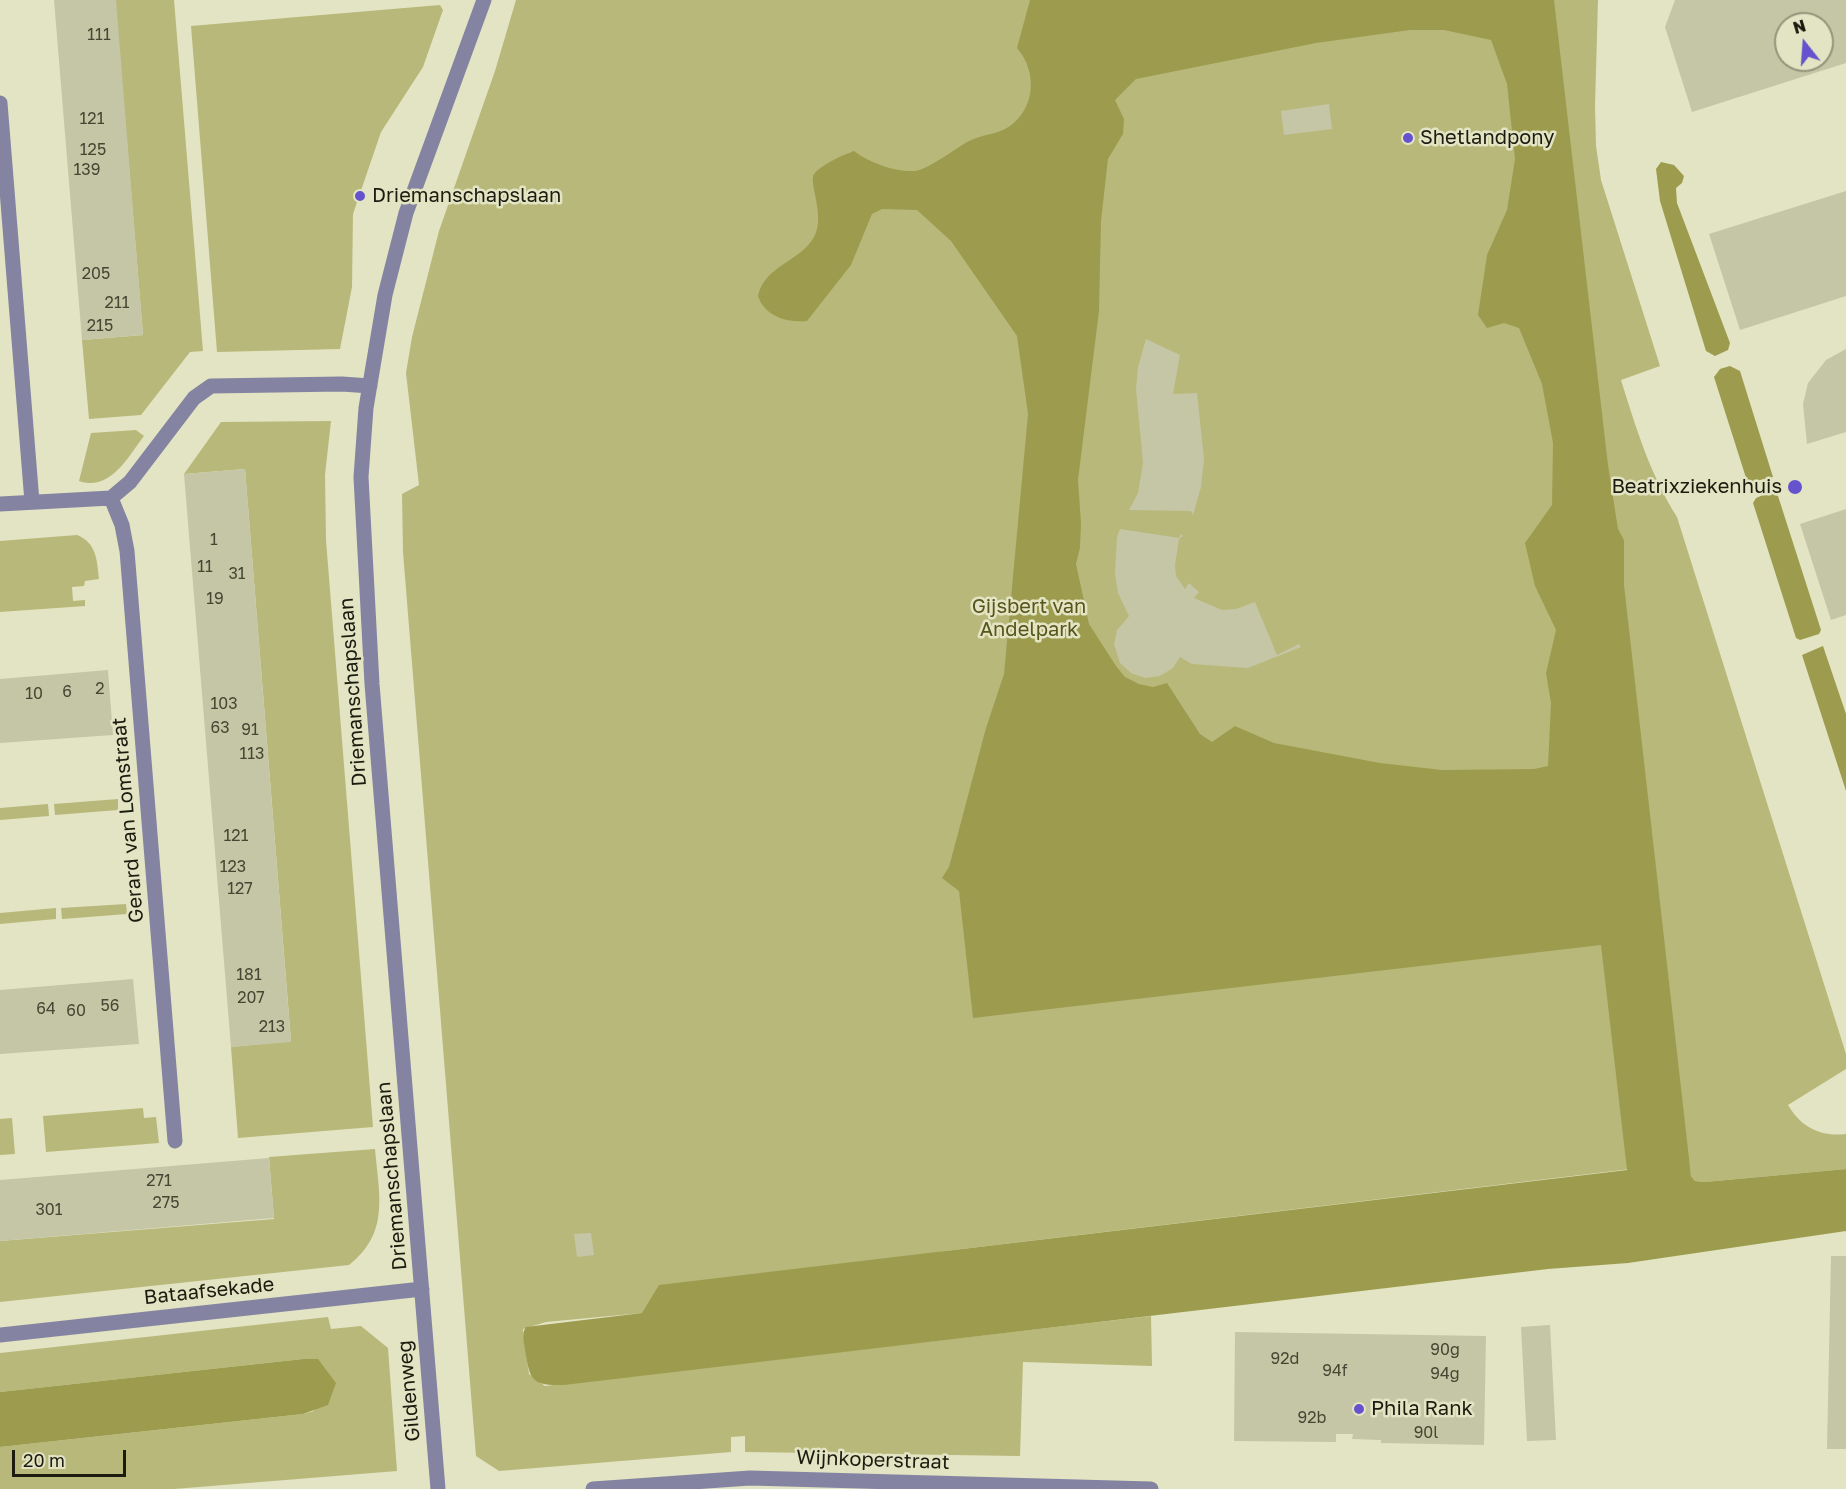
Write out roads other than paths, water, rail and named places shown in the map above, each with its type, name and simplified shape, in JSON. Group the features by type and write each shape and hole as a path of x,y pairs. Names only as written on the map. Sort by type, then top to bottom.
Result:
{"street":[{"name":"Driemanschapslaan","path":"422,1289 372,684 361,477 370,386 385,295 406,213 484,0"},
{"path":"0,103 32,502"},
{"path":"0,504 111,498 130,482 194,398 211,386 342,384 370,386"},
{"name":"Gerard van Lomstraat","path":"111,498 120,518 127,551 175,1141"},
{"name":"Bataafsekade","path":"0,1335 422,1289"},
{"name":"Gildenweg","path":"422,1289 438,1489"},
{"name":"Wijnkoperstraat","path":"593,1489 720,1478 780,1483 1151,1489"}],"place":[{"name":"Shetlandpony","path":"1408,138"},
{"name":"Driemanschapslaan","path":"360,196"},
{"name":"Beatrixziekenhuis","path":"1795,487"},
{"name":"Phila Rank","path":"1359,1409"}],"park label":[{"name":"Gijsbert van Andelpark","path":"1029,618"}]}
